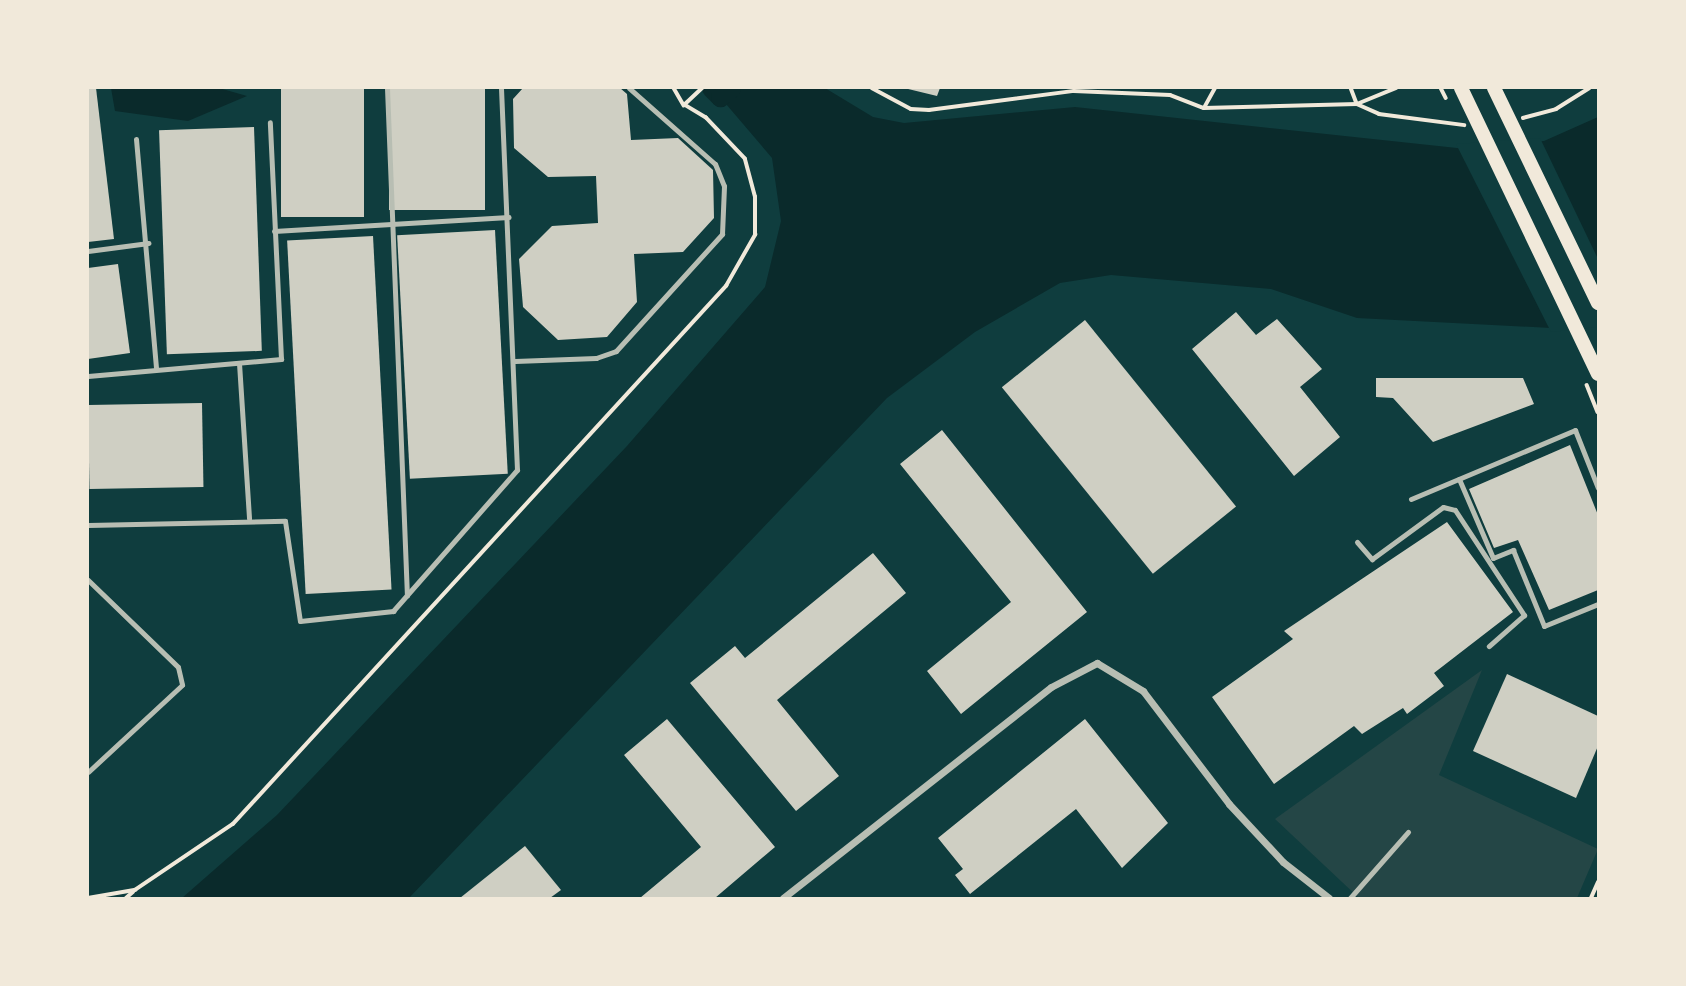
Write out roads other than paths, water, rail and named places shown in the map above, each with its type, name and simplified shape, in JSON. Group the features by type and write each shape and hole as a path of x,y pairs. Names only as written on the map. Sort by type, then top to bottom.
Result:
{"main road":[{"path":"1461,88 1598,374"},
{"path":"1494,88 1598,303"}],"street":[{"path":"783,898 1051,687 1097,663 1143,691 1229,804 1283,862 1329,898"}],"lane":[{"path":"387,88 407,596"},
{"path":"88,525 249,519 289,523 300,621 382,617 407,596 517,470 509,217 501,88"},
{"path":"515,361 596,358 616,351 722,234 724,186 715,164 629,88"},
{"path":"88,376 281,359 270,121"},
{"path":"136,139 148,243 156,368"},
{"path":"274,230 392,221 509,217"},
{"path":"88,251 148,243"},
{"path":"239,363 249,519"},
{"path":"1411,499 1575,430 1598,488"},
{"path":"1459,479 1493,558 1513,550 1545,626 1598,604"},
{"path":"1357,542 1372,559 1443,507 1455,510 1524,615 1489,646"},
{"path":"88,580 178,667 182,685 88,772"},
{"path":"1350,898 1408,832"}],"waterway":[{"path":"711,88 720,97 731,88"}]}
